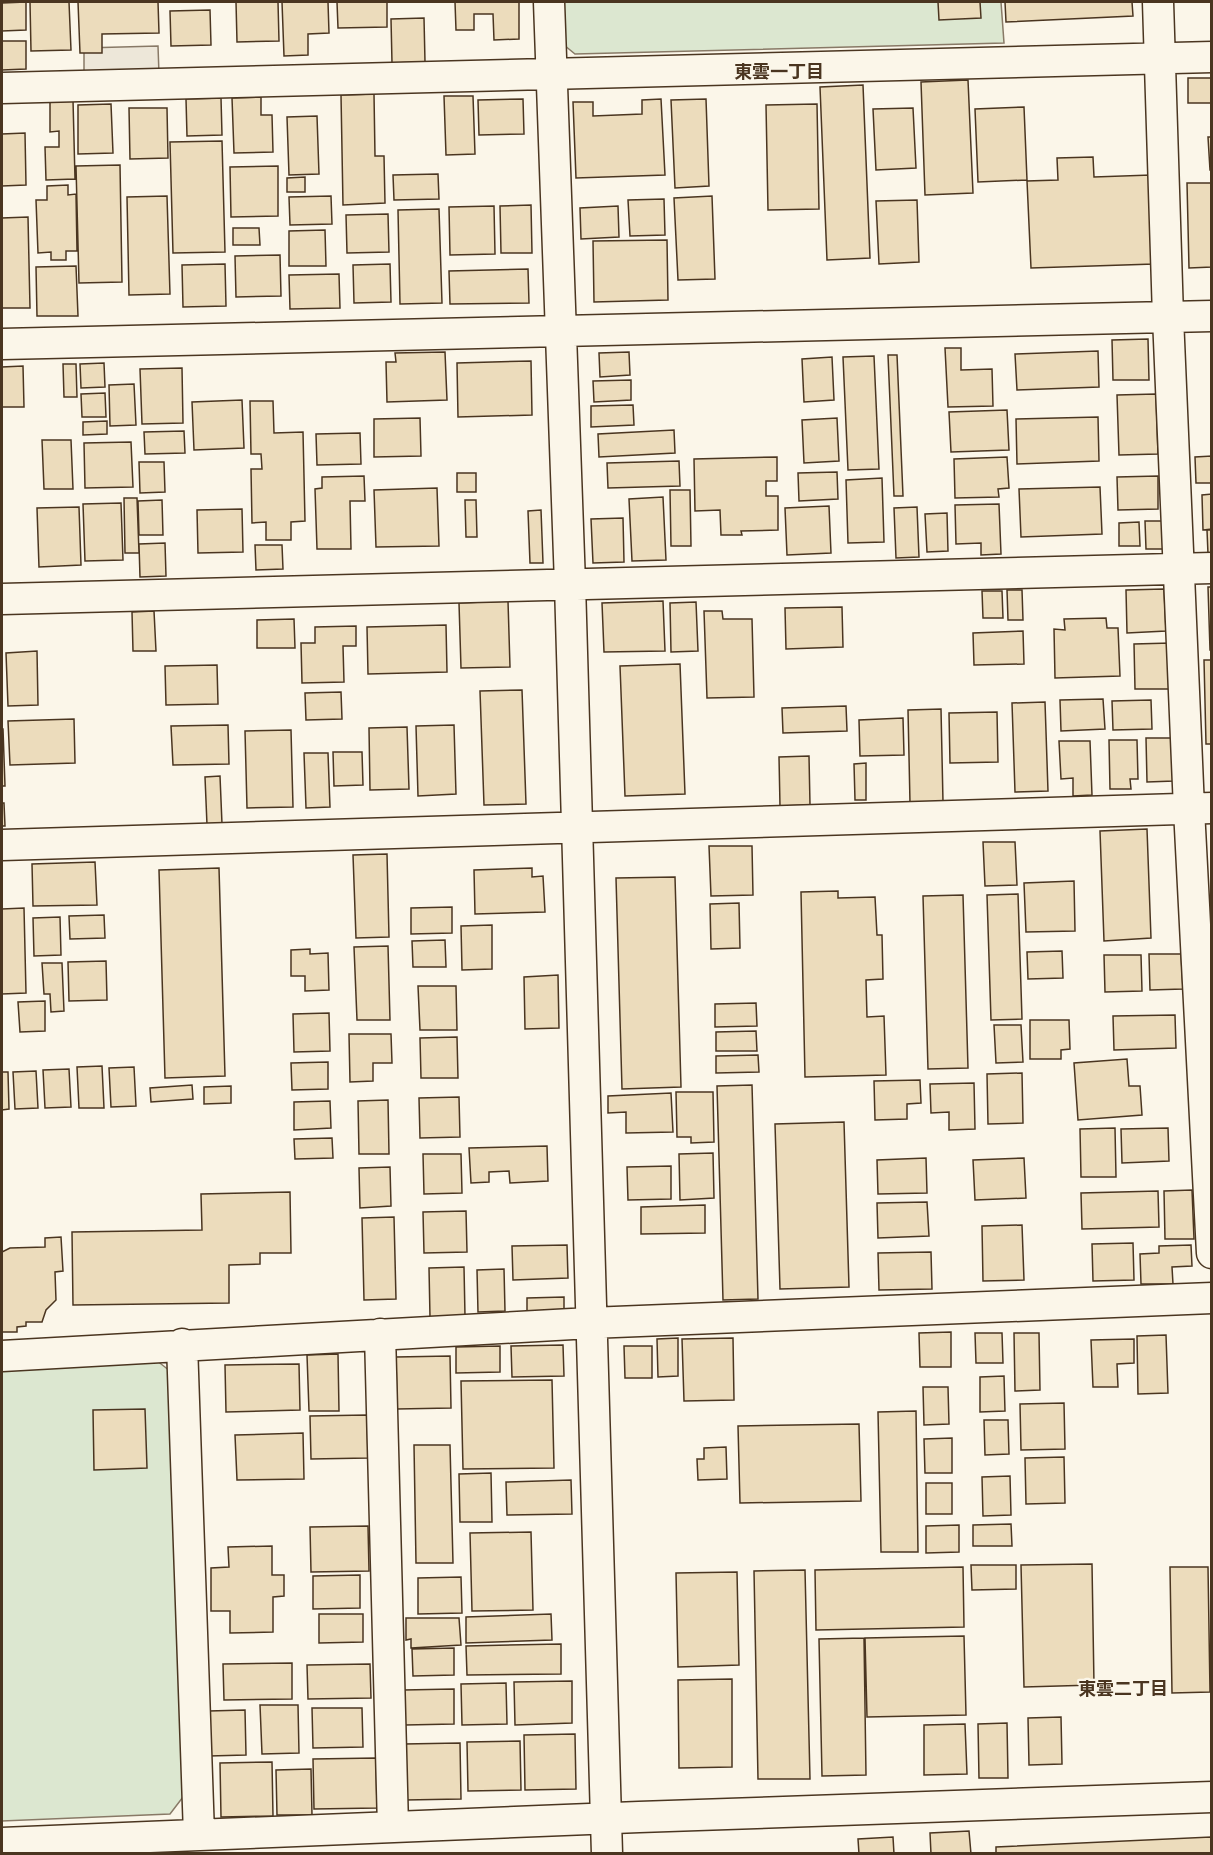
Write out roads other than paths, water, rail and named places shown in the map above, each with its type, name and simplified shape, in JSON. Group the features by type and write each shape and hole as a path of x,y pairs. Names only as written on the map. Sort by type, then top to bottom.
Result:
{"street":[{"path":"549,2 559,330 570,584 607,1854"},
{"path":"1158,2 1179,569 1200,809 1212,1253"},
{"path":"2,88 1212,57"},
{"path":"2,344 1212,316"},
{"path":"2,599 1212,568"},
{"path":"2,844 1200,809"},
{"path":"2,1356 182,1344 590,1323 1212,1298"},
{"path":"380,1334 393,1827"},
{"path":"182,1344 199,1835"},
{"path":"2,1843 606,1818 1212,1797"}],"district":[{"name":"東雲一丁目","path":"779,71"},
{"name":"東雲二丁目","path":"1123,1688"}]}
